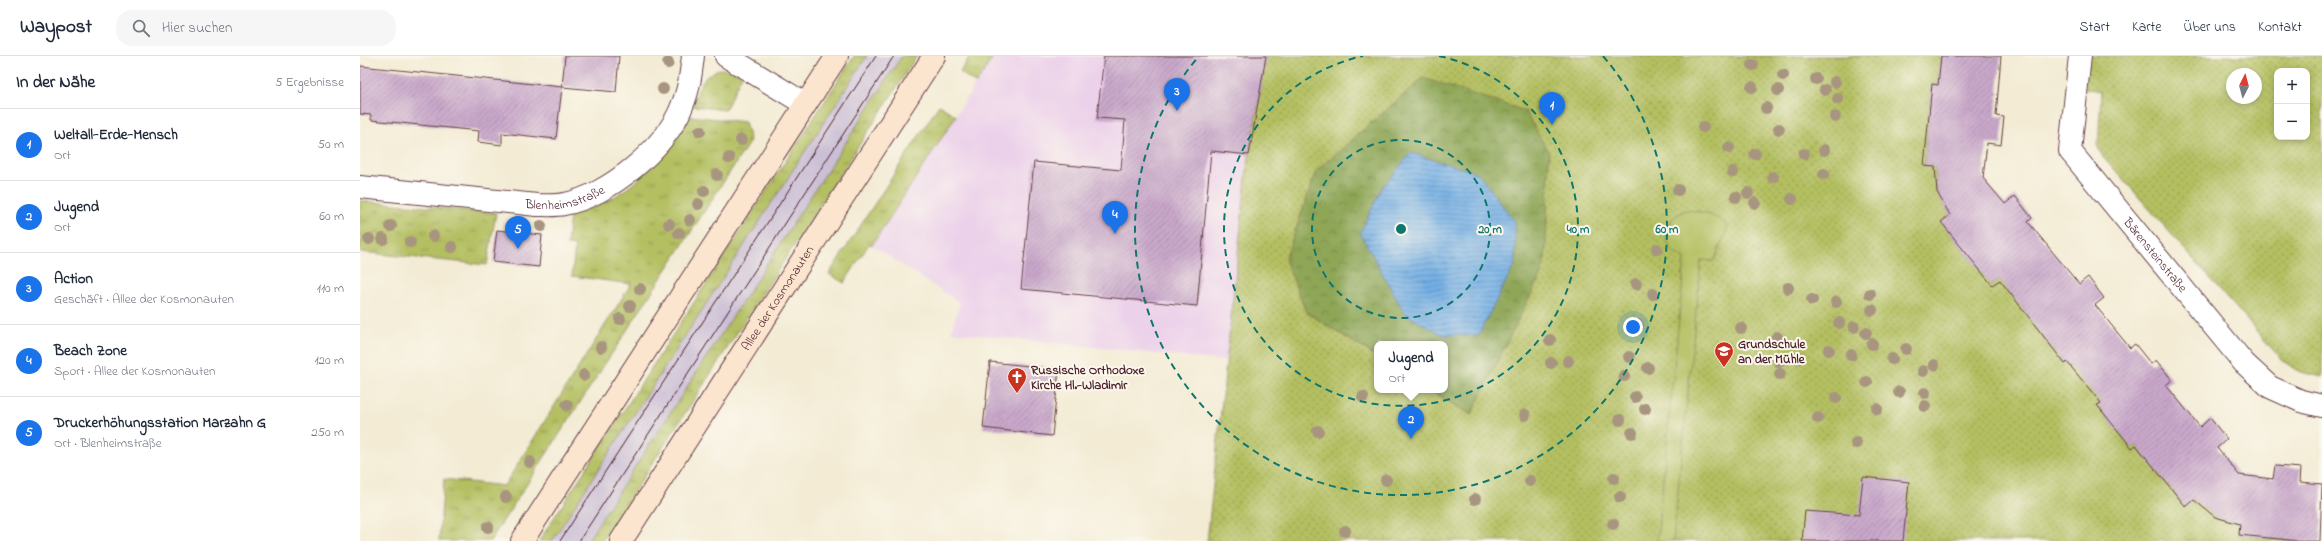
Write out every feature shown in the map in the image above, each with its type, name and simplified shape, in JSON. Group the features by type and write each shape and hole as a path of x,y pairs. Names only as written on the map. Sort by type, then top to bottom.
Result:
{"main road":[{"path":"522,541 837,56"},
{"name":"Allee der Kosmonauten","path":"621,541 934,56"}],"street":[{"name":"Blenheimstraße","path":"360,187 537,205 565,204 592,194 625,175 667,135 682,108 689,84 693,56"},
{"path":"726,56 805,104"},
{"name":"Bärensteinstraße","path":"2080,56 2070,152 2244,363 2270,387 2301,401 2322,406"}],"shaded area":[{"path":"867,56 902,56 587,541 552,541"},
{"path":"994,56 1266,56 1249,155 1227,361 951,332 960,303 872,245"}],"green space":[{"path":"854,56 867,56 552,541 539,541"},
{"path":"902,56 917,56 602,541 587,541"},
{"path":"970,56 994,56 976,84 960,72"},
{"path":"1266,56 1941,56 1938,85 1932,84 1924,166 1935,167 1937,192 1950,215 1941,222 1992,285 2000,280 2034,319 2031,322 2064,364 2067,362 2102,402 2098,406 2132,448 2136,445 2186,507 2194,500 2215,517 2240,524 2240,535 2299,541 1207,541 1247,169","holes":["1423,78 1525,111 1549,153 1546,252 1542,272 1471,415 1435,393 1374,393 1374,355 1306,312 1285,259 1317,170"]},
{"path":"2086,56 2322,56 2322,377 2300,372 2281,359 2101,154 2098,147 2101,91 2082,88"},
{"path":"720,69 733,70 742,75 725,110 693,106 701,83 708,75"},
{"path":"1423,77 1525,111 1549,153 1546,252 1542,272 1471,415 1435,393 1448,393 1448,341 1374,341 1374,355 1306,312 1285,259 1317,170"},
{"path":"939,105 956,116 872,245 869,244 844,283 829,274"},
{"path":"690,116 745,122 750,141 490,541 439,541 444,479 504,486 631,284 572,276 575,246 567,245 570,214 589,209 607,201 624,191 640,178 668,149"},
{"path":"360,201 496,213 487,265 360,252"},
{"path":"1686,210 1714,216 1728,227 1714,261 1701,260 1673,541 1657,541 1685,258 1679,256 1670,248 1667,230 1673,218"}],"water":[{"path":"1411,153 1478,173 1515,222 1515,264 1478,336 1443,335 1405,314 1360,233 1381,189"}],"building":[{"path":"565,56 619,56 616,92 562,87"},
{"path":"1104,56 1266,56 1249,155 1211,151 1197,306 1021,289 1034,162 1121,170 1125,120 1097,118"},
{"path":"1941,56 2001,56 1996,116 2004,117 2001,145 1987,143 1983,178 2005,204 2015,196 2032,218 2028,222 2079,284 2088,277 2104,298 2095,305 2130,348 2135,344 2151,364 2156,360 2172,380 2166,385 2200,427 2210,418 2227,439 2217,448 2239,475 2273,479 2275,466 2301,468 2300,482 2322,484 2320,541 2299,541 2239,535 2240,524 2215,517 2194,500 2186,507 2136,445 2132,448 2097,405 2101,403 2067,362 2065,364 2000,280 1992,285 1941,222 1950,215 1937,192 1935,167 1924,166 1932,84 1938,85"},
{"path":"360,66 562,87 556,139 502,133 502,145 478,142 479,131 371,120 371,115 360,114"},
{"path":"497,230 542,235 539,267 493,262"},
{"name":"Russische Orthodoxe Kirche Hl.-Wladimir","path":"990,362 1059,369 1052,436 983,428"},
{"path":"1863,477 1909,482 1903,541 1802,541 1805,511 1859,515"}],"tram line":[{"path":"560,541 876,56"},
{"path":"579,541 894,56"}],"place":[{"name":"Action","path":"1177,111"},
{"name":"Weltall-Erde-Mensch","path":"1552,125"},
{"name":"Beach Zone","path":"1115,234"},
{"name":"Druckerhöhungsstation Marzahn G","path":"518,249"},
{"name":"Grundschule an der Mühle","path":"1724,368"},
{"name":"Russische Orthodoxe Kirche Hl.-Wladimir","path":"1017,394"},
{"name":"Jugend","path":"1411,439"}]}
